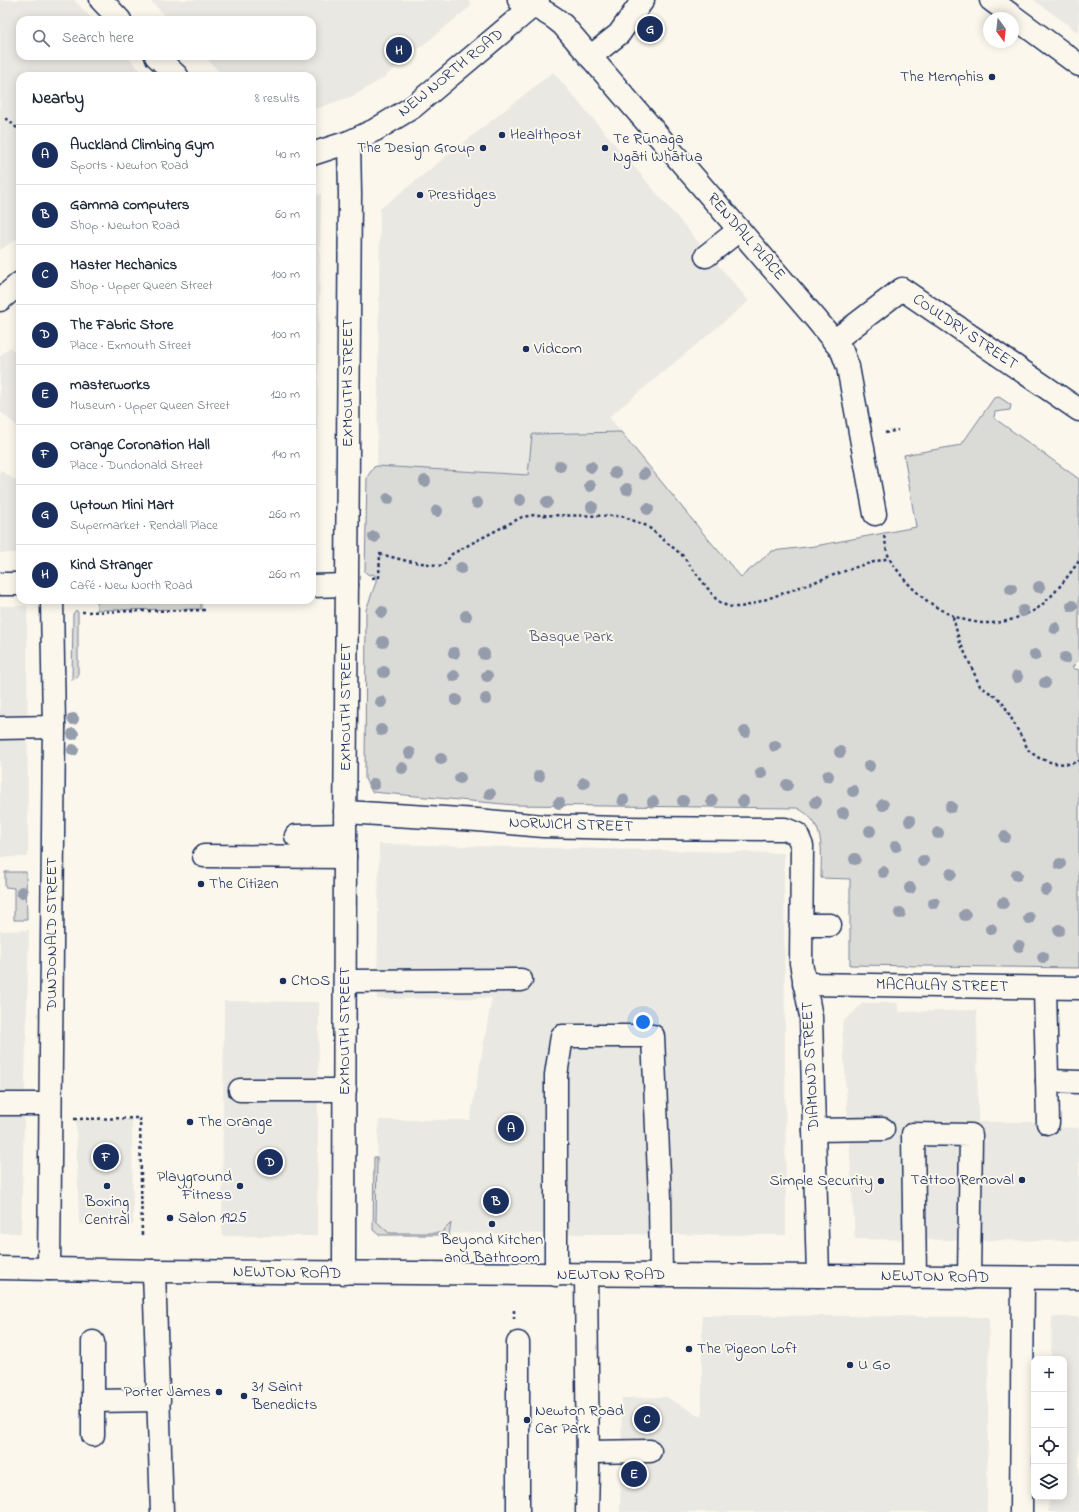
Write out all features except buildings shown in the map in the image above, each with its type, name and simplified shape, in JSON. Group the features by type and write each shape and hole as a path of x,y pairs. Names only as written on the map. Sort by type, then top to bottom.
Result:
{"street":[{"path":"100,0 116,16"},
{"path":"590,57 620,34 643,0"},
{"path":"991,0 1079,65"},
{"name":"RENDALL PLACE","path":"530,2 560,22 842,351 848,367 875,514"},
{"name":"NEW NORTH ROAD","path":"316,153 349,142 375,130 413,107 530,2"},
{"path":"160,60 172,72"},
{"name":"EXMOUTH STREET","path":"344,1273 346,981 345,812 350,194 349,142"},
{"path":"706,256 739,230"},
{"path":"0,300 16,286"},
{"name":"COULDRY STREET","path":"834,341 902,289 1079,410"},
{"path":"0,584 16,584"},
{"path":"316,586 347,585"},
{"name":"DUNDONALD STREET","path":"49,1269 54,727 52,604"},
{"path":"0,728 54,727"},
{"name":"NORWICH STREET","path":"345,812 477,820 543,826 785,829 797,834"},
{"name":"DIAMOND STREET","path":"797,834 802,846 801,963 811,1017 818,1276"},
{"path":"296,836 345,835"},
{"path":"204,856 345,857"},
{"path":"801,925 830,925"},
{"path":"346,981 521,980"},
{"name":"MACAULAY STREET","path":"804,984 1079,988"},
{"path":"1045,988 1048,1123"},
{"path":"556,1275 556,1075 562,1036 653,1036 660,1198 661,1275"},
{"path":"1047,1081 1079,1082"},
{"path":"240,1090 345,1090"},
{"path":"0,1104 50,1104"},
{"path":"814,1130 883,1129"},
{"path":"915,1277 913,1134 971,1135 969,1278"},
{"name":"NEWTON ROAD","path":"0,1268 556,1275 1079,1278"},
{"path":"154,1271 162,1512"},
{"path":"586,1275 588,1452 587,1512"},
{"path":"1021,1512 1024,1278"},
{"path":"93,1342 93,1435"},
{"path":"518,1343 518,1512"},
{"path":"93,1401 158,1400"},
{"path":"588,1452 650,1451"}],"path":[{"path":"6,118 16,127"},
{"path":"875,514 882,528 889,558 906,581 935,607 953,617 968,621 990,624 1015,619 1039,608 1079,561"},
{"path":"371,578 379,577 380,554 407,561 443,566 452,554 476,540 522,517 534,515 622,516 647,526 682,555 716,599 722,604 735,608 750,605 859,566 889,558"},
{"path":"82,612 208,610"},
{"path":"953,617 959,640 980,686 1002,701 1029,751 1038,758 1053,763 1069,764 1079,761"},
{"path":"73,1119 140,1118 142,1238"}],"shaded area":[{"path":"0,0 74,0 89,16 16,16 16,60 131,60 141,72 16,72 16,240 0,250"},
{"path":"150,0 467,0 472,5 382,79 353,96 316,109 316,72 219,72 208,60 316,60 316,16 165,16"},
{"path":"1034,0 1079,0 1079,33"},
{"path":"553,72 749,301 609,417 621,432 534,434 528,475 377,466 380,209"},
{"path":"321,194 317,431 316,431 316,196"},
{"path":"10,347 16,354 16,425 0,411 0,356"},
{"path":"0,470 16,480 16,553 0,553"},
{"path":"0,606 27,606 28,857 0,857"},
{"path":"379,844 784,853 786,1235 378,1233 376,1220 379,1120 470,1120 492,998 377,999"},
{"path":"29,930 21,1233 0,1233 0,931"},
{"path":"224,1001 319,1002 317,1236 222,1236"},
{"path":"863,1003 897,1003 900,1012 977,1010 978,1122 1045,1122 1047,1127 1079,1128 1079,1241 855,1239 842,1023"},
{"path":"132,1119 133,1225 79,1224 76,1120"},
{"path":"702,1315 989,1317 987,1512 620,1512 622,1398 666,1397 702,1417"},
{"path":"1052,1317 1079,1317 1079,1512 1048,1512 1049,1500 1067,1500 1067,1356 1051,1356"}],"green space":[{"name":"Basque Park","path":"999,397 1011,405 1010,410 995,412 994,418 1079,479 1079,659 1072,668 1079,670 1079,968 850,965 850,879 821,878 821,847 817,829 813,821 797,808 514,805 372,792 365,779 366,610 376,582 376,576 373,574 369,575 365,572 367,477 374,467 528,475 532,435 534,434 621,432 703,533 741,577 772,551 815,546 916,527 904,455 961,445 994,398"},
{"path":"97,604 201,604 201,609 97,610"},
{"path":"76,610 78,612 78,677 72,680 73,614"},
{"path":"5,872 26,872 27,920 14,920 14,888 5,887"},
{"path":"374,1157 377,1157 376,1221 389,1233 441,1233 451,1223 449,1235 379,1235 373,1230"}],"place":[{"name":"Uptown Mini Mart","path":"650,29"},
{"name":"Kind Stranger","path":"399,50"},
{"name":"The Memphis","path":"992,77"},
{"name":"Healthpost","path":"502,135"},
{"name":"The Design Group","path":"483,148"},
{"name":"Te Rūnaga Ngāti Whātua","path":"605,148"},
{"name":"Prestidges","path":"420,195"},
{"name":"Vidcom","path":"526,349"},
{"name":"The Citizen","path":"201,884"},
{"name":"CMOS","path":"283,981"},
{"name":"The Orange","path":"190,1122"},
{"name":"Auckland Climbing Gym","path":"511,1128"},
{"name":"Orange Coronation Hall","path":"106,1157"},
{"name":"The Fabric Store","path":"270,1162"},
{"name":"Tattoo Removal","path":"1022,1180"},
{"name":"Simple Security","path":"881,1181"},
{"name":"Boxing Central","path":"107,1186"},
{"name":"Playground Fitness","path":"240,1186"},
{"name":"Gamma computers","path":"496,1201"},
{"name":"Salon 1925","path":"170,1218"},
{"name":"Beyond Kitchen and Bathroom","path":"492,1224"},
{"name":"The Pigeon Loft","path":"689,1349"},
{"name":"U Go","path":"850,1365"},
{"name":"Porter James","path":"219,1392"},
{"name":"31 Saint Benedicts","path":"244,1396"},
{"name":"Master Mechanics","path":"647,1419"},
{"name":"Newton Road Car Park","path":"527,1420"},
{"name":"masterworks","path":"634,1474"}]}
